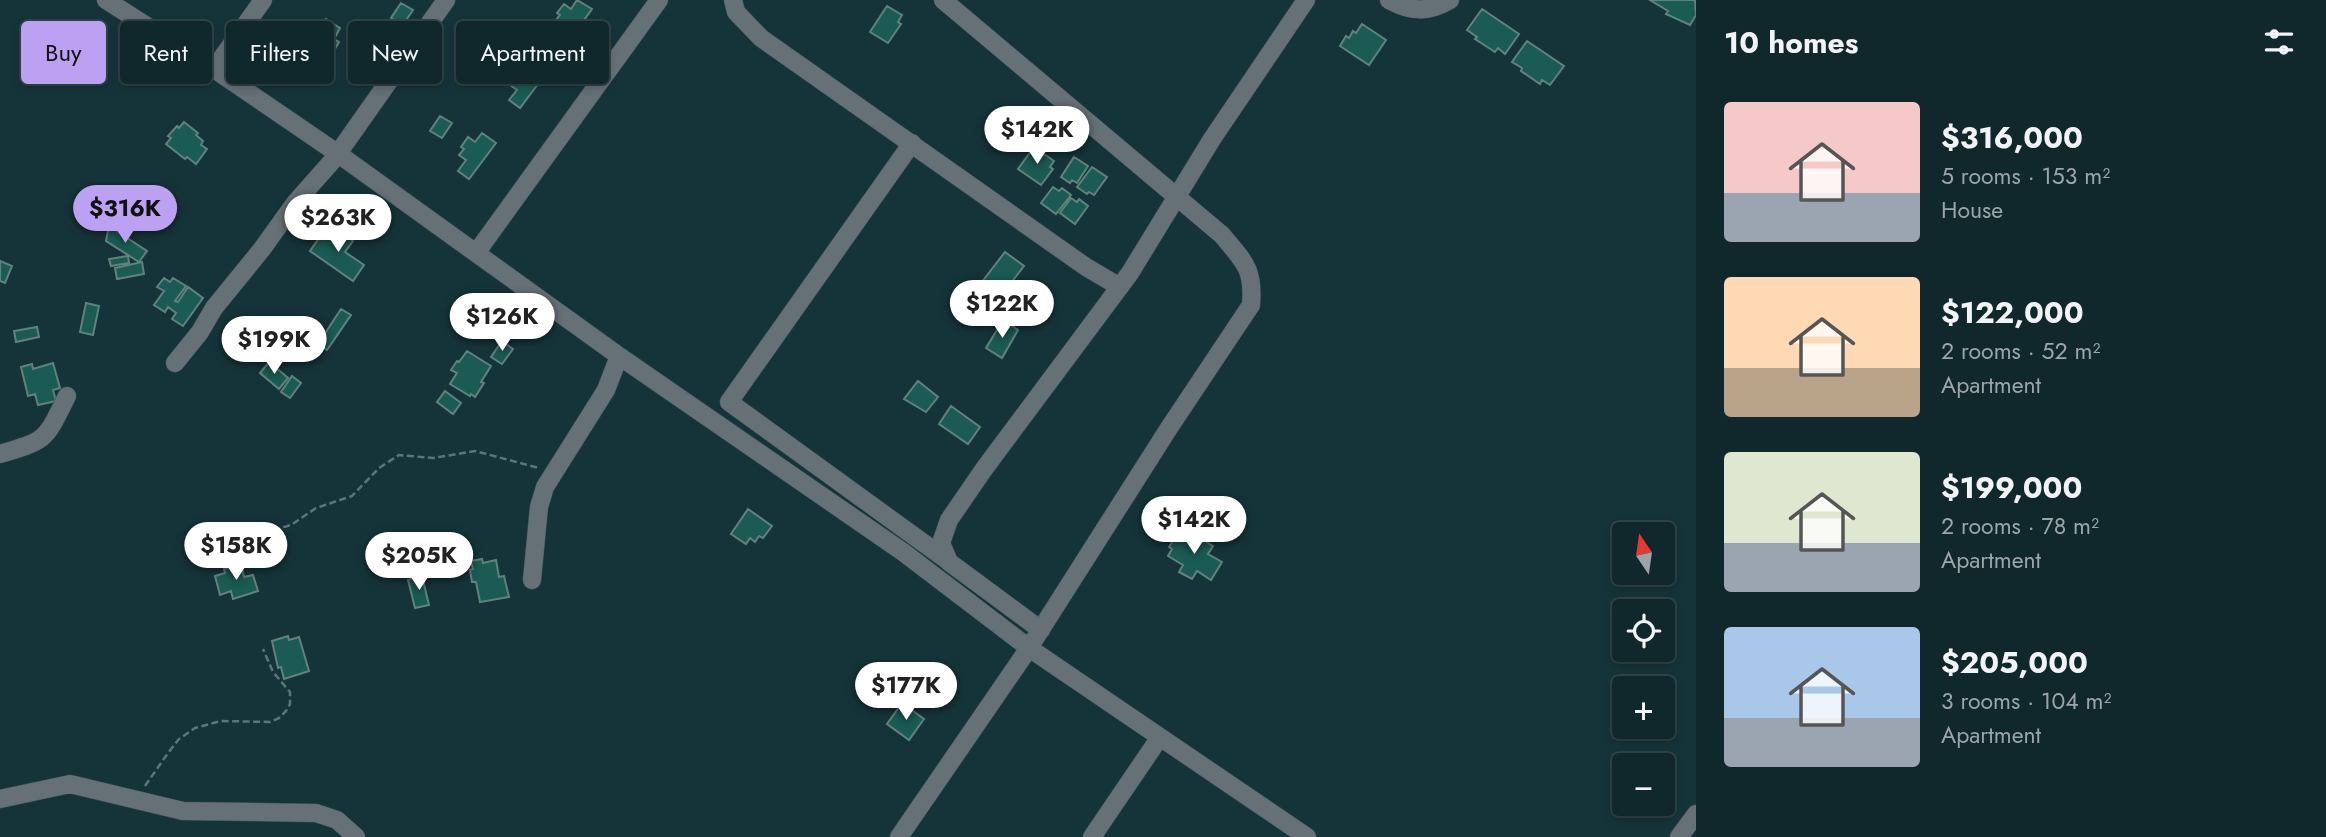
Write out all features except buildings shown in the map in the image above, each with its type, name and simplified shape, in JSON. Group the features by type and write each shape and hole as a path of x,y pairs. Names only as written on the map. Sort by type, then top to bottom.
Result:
{"street":[{"path":"106,0 214,69 337,153 620,356 903,552 1029,648 1307,837"},
{"path":"214,69 263,0"},
{"path":"175,363 200,332 222,296 295,203 330,164 446,0"},
{"path":"476,253 659,0"},
{"path":"733,0 736,12 761,38 1086,267 1120,287"},
{"path":"899,837 1041,630 1169,428 1251,305 1253,285 1248,267 1223,235 943,0"},
{"path":"949,562 941,543 949,520 1120,287 1176,195 1306,0"},
{"path":"1389,0 1423,11 1450,0"},
{"path":"912,143 729,402 1041,630"},
{"path":"532,580 539,507 545,486 606,390 620,356"},
{"path":"0,454 41,440 49,433 67,396"},
{"path":"1092,837 1160,737"},
{"path":"0,799 70,784 192,812 231,810 317,813 337,820 356,837"},
{"path":"1679,837 1696,814"}],"path":[{"path":"262,533 291,525 316,508 352,496 379,468 399,455 433,458 475,451 536,468 555,470"},
{"path":"128,798 144,788 168,753 180,739 195,728 221,721 270,722 286,711 290,704 290,692 273,672 263,649"}]}
